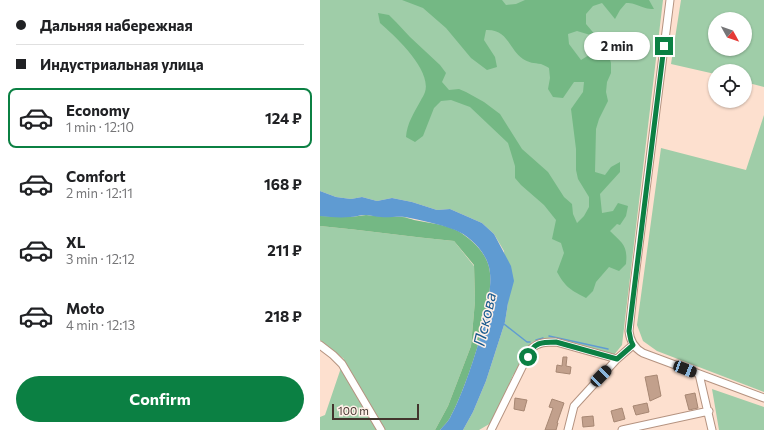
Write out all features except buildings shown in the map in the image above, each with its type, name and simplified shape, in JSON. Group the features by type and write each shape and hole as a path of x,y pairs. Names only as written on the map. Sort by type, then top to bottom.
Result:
{"street":[{"path":"670,0 629,331 631,341 633,345 643,353 764,398"},
{"path":"491,430 531,349 534,346 546,342 556,342 617,359"},
{"path":"320,345 342,364 380,430"},
{"path":"568,430 574,406 617,359 633,345"},
{"path":"699,374 712,430"},
{"path":"622,430 708,411"}],"green space":[{"path":"320,0 663,0 622,345 614,355 542,340 532,342 519,371 513,375 491,423 479,430 463,430 473,412 486,381 505,322 508,303 504,251 494,234 482,223 450,209 437,210 412,202 392,198 377,201 362,197 351,199 336,197 320,191"},
{"path":"402,0 502,0 506,5 516,4 525,0 649,0 654,9 626,3 615,19 602,3 593,6 586,14 586,24 597,37 577,31 568,34 569,44 581,60 599,49 608,53 611,63 611,73 607,82 606,92 608,101 596,129 595,172 605,175 611,167 620,162 620,172 600,194 602,213 613,211 618,203 628,206 626,216 620,225 617,224 610,231 625,248 626,264 619,271 609,267 596,282 593,291 586,298 569,288 557,272 564,253 561,243 552,239 556,220 544,205 515,178 515,166 508,143 470,107 451,100 441,101 434,108 423,136 415,142 406,137 409,123 425,92 426,83 418,64 403,45 380,23 378,13 389,15 440,65 446,73 442,82 449,90 459,89 466,92 484,102 500,114 522,149 548,172 564,197 572,204 573,214 577,223 584,216 589,207 589,197 578,179 576,170 576,149 571,109 583,92 584,82 574,82 563,98 553,97 548,89 550,78 549,68 523,59 503,36 499,33 486,30 484,40 495,57 497,67 487,70 471,58 446,28 423,8"},
{"path":"681,0 764,0 764,87 752,84 752,64 708,64 708,72 671,64"},
{"path":"764,115 764,392 657,351 643,341 637,325 661,148 746,170"},
{"path":"366,215 404,217 442,225 453,229 463,234 472,242 481,251 487,261 490,281 489,300 478,344 457,405 449,420 440,430 435,430 448,406 471,346 475,301 474,265 454,241 320,226 320,216 351,217"},
{"path":"320,226 454,241 474,266 475,301 471,346 448,406 435,430 320,430 320,417 325,415 344,359 320,340"},
{"path":"712,389 764,407 764,430 719,430"}],"water":[{"path":"320,191 336,197 351,199 362,197 377,201 392,198 412,202 437,210 450,209 482,223 494,234 511,266 514,281 505,322 486,381 473,412 463,430 440,430 448,421 457,405 471,366 484,321 489,299 490,281 489,267 484,255 471,240 461,233 424,221 405,217 367,215 352,217 320,216"}],"waterway":[{"path":"504,324 527,342 530,342"},
{"path":"549,336 608,349"},
{"path":"536,340 543,338"}],"route":[{"path":"528,357 534,346 546,342 556,342 617,359 633,345 629,331 664,46"}],"water label":[{"name":"Пскова","path":"484,319"}]}
